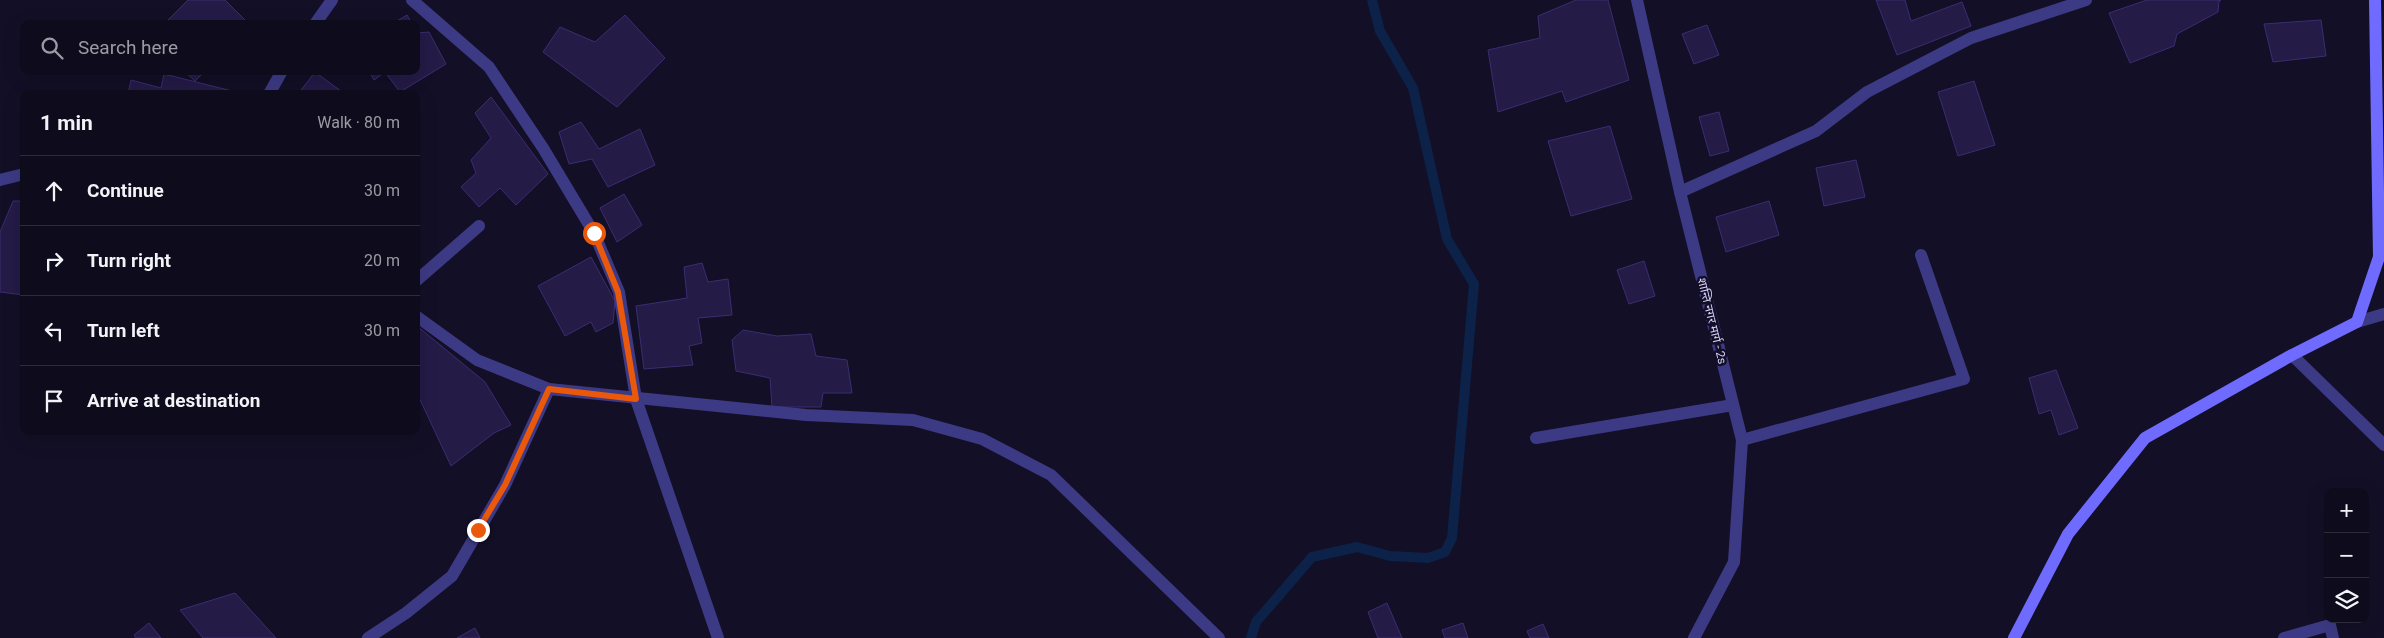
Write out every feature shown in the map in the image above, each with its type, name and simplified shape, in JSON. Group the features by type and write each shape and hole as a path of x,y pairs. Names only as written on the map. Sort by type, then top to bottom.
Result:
{"main road":[{"path":"2014,638 2068,534 2145,438 2292,355 2357,322 2379,257 2375,0"}],"street":[{"path":"318,20 332,0"},
{"path":"412,0 489,67 544,148 594,233 618,292 636,399 718,638"},
{"name":"शान्ति नगर मार्ग - 2s","path":"1636,0 1680,192 1742,440 1734,562 1694,638"},
{"path":"1680,192 1816,131 1867,92 1971,38 2086,0"},
{"path":"271,90 280,75"},
{"path":"0,180 20,175"},
{"path":"420,278 479,226"},
{"path":"1742,440 1964,379 1921,255"},
{"path":"2357,322 2384,314"},
{"path":"420,319 477,360 549,389 806,415 913,420 982,440 1052,475 1216,637"},
{"path":"2292,355 2384,445"},
{"path":"368,638 406,613 452,576 505,485 549,389"},
{"path":"1536,438 1733,405"},
{"path":"2284,638 2330,625 2333,638"}],"building":[{"path":"188,0 225,0 245,20 168,20"},
{"path":"1576,0 1608,0 1629,80 1566,102 1562,91 1498,112 1488,50 1540,38 1538,16"},
{"path":"1876,0 1905,0 1911,21 1962,2 1971,26 1897,55"},
{"path":"2147,0 2221,0 2219,1 2218,12 2177,34 2174,46 2130,63 2109,13"},
{"path":"407,15 410,20 399,20"},
{"path":"625,15 665,58 617,107 543,52 560,27 595,42"},
{"path":"2321,20 2326,56 2273,62 2264,24"},
{"path":"1707,25 1719,55 1694,64 1682,34"},
{"path":"429,32 446,64 403,90 398,90 387,75 420,75 420,33"},
{"path":"164,75 168,75 228,90 129,90 131,80 161,88"},
{"path":"188,75 201,75 195,81"},
{"path":"313,75 319,75 340,90 301,90"},
{"path":"371,75 381,75 374,80"},
{"path":"1974,81 1995,145 1958,156 1938,92"},
{"path":"491,97 548,174 516,205 500,188 479,207 461,187 476,173 471,160 491,138 475,113"},
{"path":"1719,112 1729,151 1710,156 1699,117"},
{"path":"581,122 599,149 640,129 655,165 608,187 592,159 569,164 559,132"},
{"path":"1610,126 1632,199 1571,216 1548,141"},
{"path":"1856,160 1865,197 1824,206 1816,168"},
{"path":"624,194 642,225 617,242 600,208"},
{"path":"13,201 20,201 20,294 0,292 0,232"},
{"path":"1769,201 1779,235 1726,252 1716,217"},
{"path":"591,257 615,301 613,323 596,332 591,322 565,336 538,286"},
{"path":"1644,261 1655,296 1629,304 1617,270"},
{"path":"702,263 708,282 728,279 732,315 698,318 702,343 689,346 693,365 644,369 636,306 687,298 684,267"},
{"path":"420,328 485,382 511,425 494,433 451,466 420,400"},
{"path":"743,330 777,336 811,334 816,356 847,360 852,393 823,393 821,407 772,407 770,378 736,371 732,340"},
{"path":"2056,370 2078,428 2059,435 2051,410 2039,414 2029,378"},
{"path":"235,593 276,638 203,638 180,610"},
{"path":"1387,603 1402,638 1378,638 1368,612"},
{"path":"149,623 161,638 136,638 134,635"},
{"path":"1463,623 1468,638 1445,638 1442,630"},
{"path":"1543,624 1549,638 1530,638 1527,631"},
{"path":"475,628 480,638 457,638"}],"waterway":[{"path":"1251,638 1256,622 1312,557 1357,547 1390,556 1428,558 1445,552 1452,538 1474,284 1447,239 1413,88 1380,31 1372,0"}],"route":[{"path":"478,530 505,485 549,389 636,399 618,292 594,233"}]}
